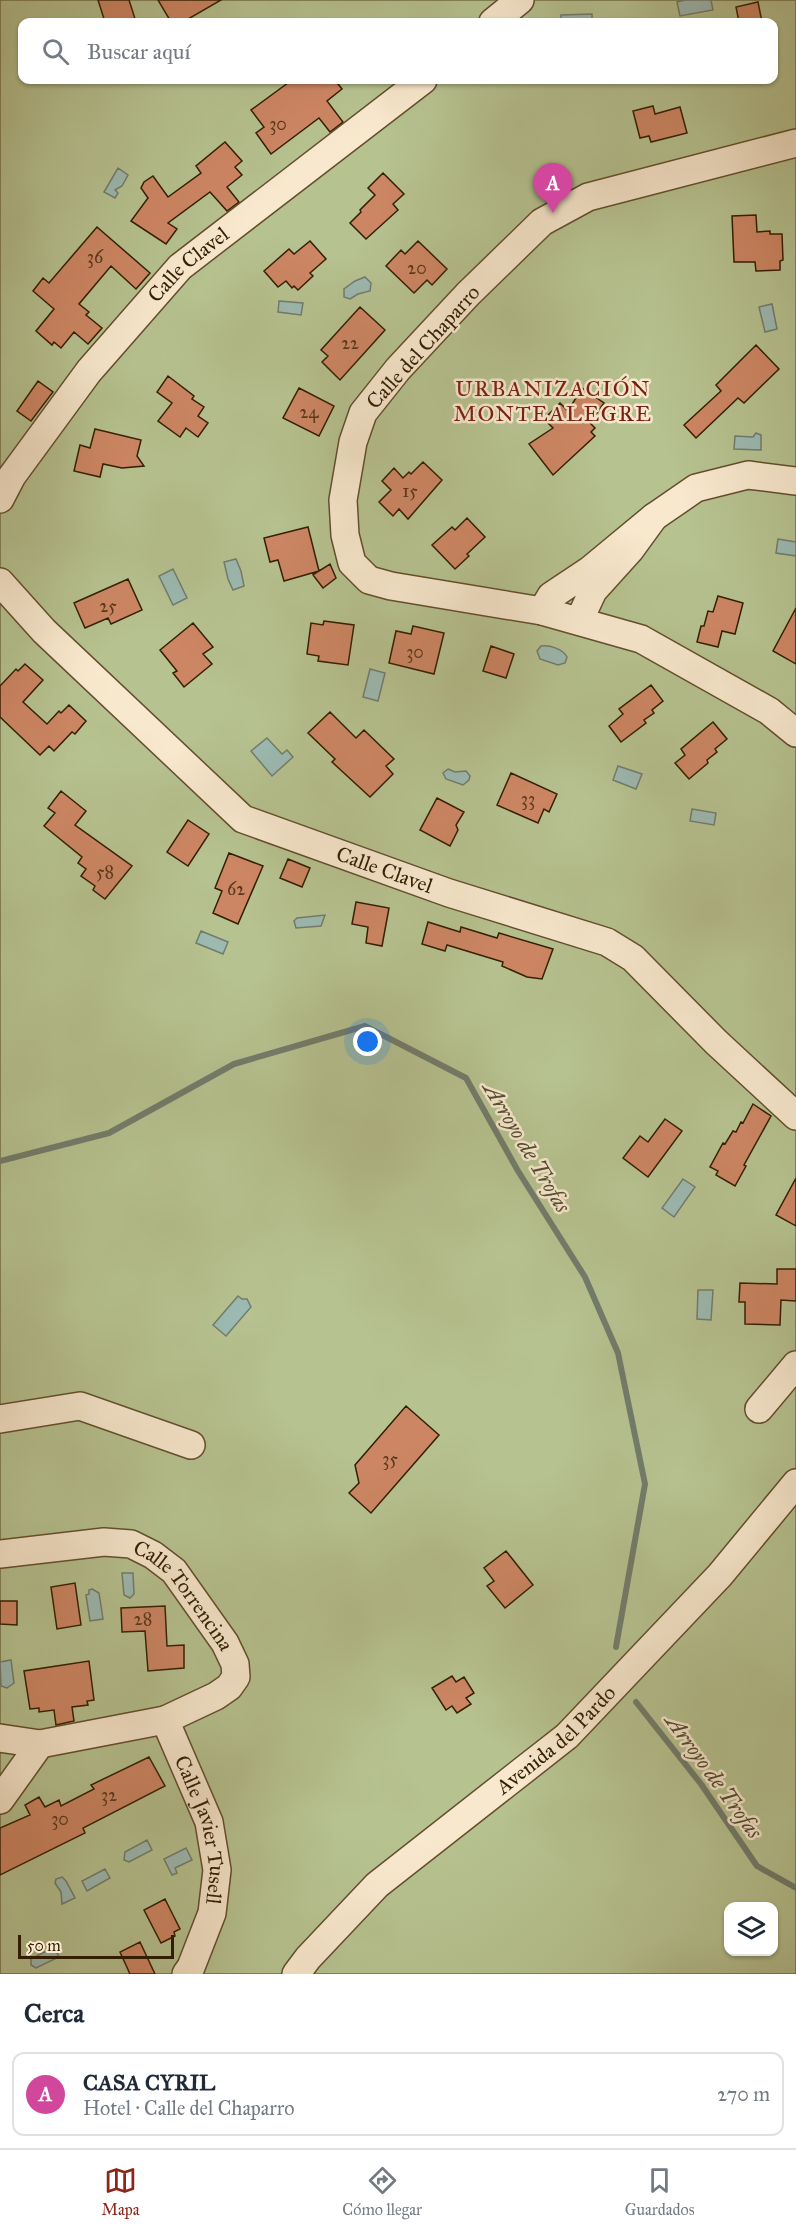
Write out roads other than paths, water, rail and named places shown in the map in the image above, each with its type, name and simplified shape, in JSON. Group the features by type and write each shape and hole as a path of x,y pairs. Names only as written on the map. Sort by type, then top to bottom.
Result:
{"street":[{"path":"498,18 520,0"},
{"name":"Calle Clavel","path":"0,499 12,476 89,371 180,267 418,84"},
{"name":"Calle del Chaparro","path":"796,143 588,197 542,222 398,369 363,413 352,442 343,500 345,535 352,563 360,574 369,580 391,586 542,611 641,639 769,711 796,733"},
{"path":"542,611 551,596 590,570 654,517 696,489 748,475 796,481"},
{"path":"579,621 593,591 630,550 654,517"},
{"name":"Calle Clavel","path":"0,582 44,631 243,819 449,893 607,942 633,958 716,1042 796,1116"},
{"path":"759,1409 796,1365"},
{"path":"0,1419 80,1406 191,1445"},
{"name":"Avenida del Pardo","path":"296,1974 308,1958 378,1886 567,1736 720,1575 796,1483"},
{"name":"Calle Torrencina","path":"0,1554 104,1542 131,1545 153,1555 174,1571 225,1642 235,1664 236,1677 229,1687 216,1696 165,1720"},
{"path":"0,1738 40,1744 165,1720"},
{"name":"Calle Javier Tusell","path":"165,1720 209,1822 217,1870 212,1913 191,1967 186,1974"},
{"path":"0,1800 40,1744"}],"water":[{"path":"711,0 713,10 680,16 677,2"},
{"path":"592,14 592,18 561,18 561,15"},
{"path":"118,168 128,175 122,186 115,190 118,193 115,198 104,192"},
{"path":"365,277 371,283 370,291 350,299 344,297 344,289"},
{"path":"279,301 303,303 301,315 278,312"},
{"path":"772,304 777,329 765,332 759,307"},
{"path":"756,433 761,435 761,450 734,449 735,436 753,437"},
{"path":"778,539 796,542 796,556 776,553"},
{"path":"236,559 244,586 233,590 224,562"},
{"path":"173,569 187,598 173,605 159,576"},
{"path":"541,646 552,647 563,652 567,657 565,663 558,665 540,659 537,651"},
{"path":"370,669 385,673 378,701 363,697"},
{"path":"267,738 282,754 287,750 293,757 272,776 251,751"},
{"path":"618,766 642,774 636,789 613,780"},
{"path":"448,769 455,772 466,771 470,776 469,780 463,785 446,779 443,773"},
{"path":"692,809 716,813 714,825 690,821"},
{"path":"325,915 321,926 296,928 294,921 297,918"},
{"path":"201,931 228,942 223,954 196,943"},
{"path":"683,1179 695,1187 674,1217 662,1208"},
{"path":"698,1290 713,1290 711,1320 697,1319"},
{"path":"238,1296 247,1299 251,1307 226,1336 213,1325"},
{"path":"122,1573 133,1573 134,1594 130,1598 124,1595"},
{"path":"92,1589 99,1593 103,1619 90,1621 86,1595"},
{"path":"11,1660 14,1683 7,1688 1,1686 0,1662"},
{"path":"147,1840 152,1850 129,1862 124,1860 125,1852"},
{"path":"186,1848 192,1860 175,1868 177,1873 172,1875 164,1859"},
{"path":"105,1869 110,1878 87,1891 82,1881"},
{"path":"62,1877 75,1898 62,1904 61,1892 55,1883 56,1879"},
{"path":"54,1947 59,1957 36,1968 31,1965 31,1959"}],"waterway":[{"name":"Arroyo de Trofas","path":"0,1161 109,1133 234,1064 365,1026 466,1078 518,1171 585,1277 618,1353 645,1484 616,1647"},
{"name":"Arroyo de Trofas","path":"636,1702 701,1784 757,1866 796,1888"}],"place":[{"name":"CASA CYRIL","path":"553,213"}],"district":[{"name":"URBANIZACIÓN MONTEALEGRE","path":"553,401"}]}
